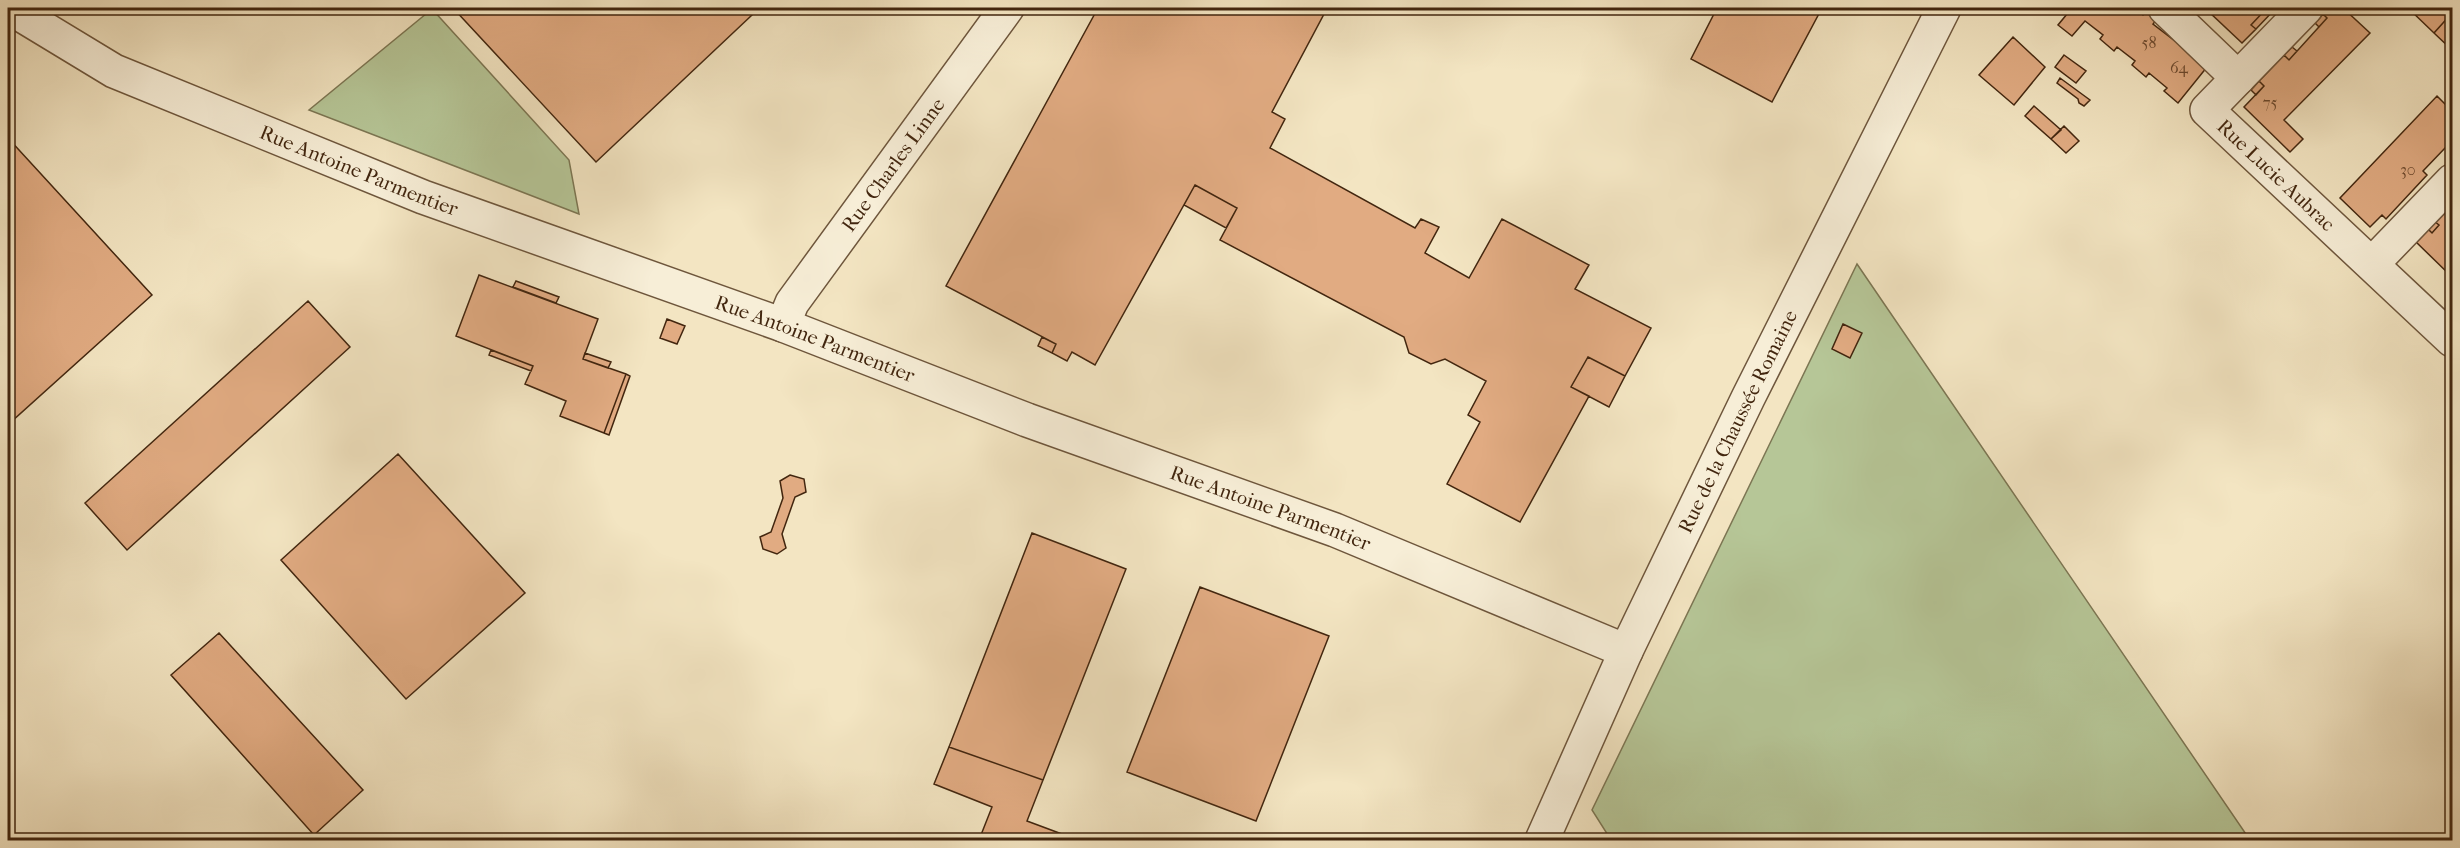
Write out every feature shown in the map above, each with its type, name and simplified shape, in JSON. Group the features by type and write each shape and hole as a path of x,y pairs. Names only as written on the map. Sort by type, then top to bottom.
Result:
{"street":[{"name":"Rue Antoine Parmentier","path":"10,8 114,71 423,197 783,325 1028,420 1335,530 1626,651"},
{"name":"Rue Charles Linne","path":"783,325 792,303 1007,8"},
{"name":"Rue de la Chaussée Romaine","path":"1542,840 1626,651 1748,398 1944,8"},
{"path":"2165,8 2238,78"},
{"name":"Rue Lucie Aubrac","path":"2306,8 2207,110 2452,340"},
{"path":"2372,264 2452,181"}],"green space":[{"path":"432,9 569,160 579,214 309,110"},
{"path":"1857,264 2250,840 1611,840 1592,810"}],"building":[{"path":"453,8 745,8 752,15 596,162"},
{"path":"1098,8 1312,8 1324,14 1272,112 1285,119 1270,148 1415,228 1421,219 1439,227 1425,253 1469,278 1502,219 1589,265 1575,289 1651,328 1625,376 1588,357 1571,387 1589,396 1520,522 1447,484 1480,422 1468,415 1486,381 1445,359 1431,364 1409,353 1404,337 1220,240 1237,208 1195,185 1095,365 1072,352 1067,361 1052,353 1056,344 946,286"},
{"path":"1717,8 1822,8 1772,102 1691,59"},
{"path":"2072,8 2134,8 2143,15 2147,10 2157,19 2153,24 2175,41 2179,36 2207,67 2178,103 2164,91 2167,88 2149,73 2146,77 2132,65 2135,61 2117,47 2114,51 2100,39 2103,35 2085,21 2072,36 2058,25"},
{"path":"2210,8 2267,8 2251,25 2256,29 2242,43 2207,10"},
{"path":"2267,8 2276,8 2256,29 2251,25"},
{"path":"2329,8 2343,8 2370,33 2284,120 2303,139 2290,152 2244,107 2264,86 2259,81 2284,55 2289,60 2327,18 2323,14"},
{"path":"2408,8 2452,8 2452,13 2434,33"},
{"path":"2452,13 2452,50 2434,33"},
{"path":"2323,14 2327,18 2319,27 2315,23"},
{"path":"2013,37 2045,67 2014,105 1979,75"},
{"path":"2292,47 2297,51 2289,60 2284,55"},
{"path":"2064,55 2086,71 2076,83 2055,67"},
{"path":"2060,78 2090,100 2084,106 2079,103 2078,99 2057,83"},
{"path":"2259,81 2264,86 2256,95 2251,90"},
{"path":"2437,96 2452,111 2451,151 2446,147 2423,171 2427,175 2386,219 2382,215 2370,227 2340,198"},
{"path":"2034,106 2061,130 2051,139 2025,116"},
{"path":"2064,126 2079,141 2066,153 2051,139"},
{"path":"8,138 152,295 12,421 8,415"},
{"path":"1195,185 1237,208 1226,228 1184,205"},
{"path":"2452,202 2452,277 2415,241 2427,228 2432,233 2439,225 2434,221"},
{"path":"2434,221 2439,225 2432,233 2427,228"},
{"path":"479,275 598,319 583,359 626,374 604,433 560,416 566,401 525,384 533,366 456,336"},
{"path":"516,281 559,297 556,303 513,287"},
{"path":"308,301 350,347 127,550 85,503"},
{"path":"667,319 685,326 677,344 660,338"},
{"path":"1843,324 1862,333 1850,358 1832,349"},
{"path":"1042,337 1056,344 1052,353 1038,346"},
{"path":"491,350 533,366 531,371 489,355"},
{"path":"585,353 611,362 608,368 583,359"},
{"path":"1588,357 1625,376 1609,407 1571,387"},
{"path":"626,374 630,376 609,435 604,433"},
{"path":"398,454 525,593 406,699 281,560"},
{"path":"790,475 804,479 806,492 795,497 782,534 786,548 777,554 763,549 760,537 771,532 783,498 780,481"},
{"path":"1032,533 1126,569 1043,780 949,747"},
{"path":"1200,587 1329,636 1256,821 1127,772"},
{"path":"219,633 363,790 314,835 171,675"},
{"path":"949,747 1043,780 1027,821 1078,840 979,840 992,807 934,784"}]}
